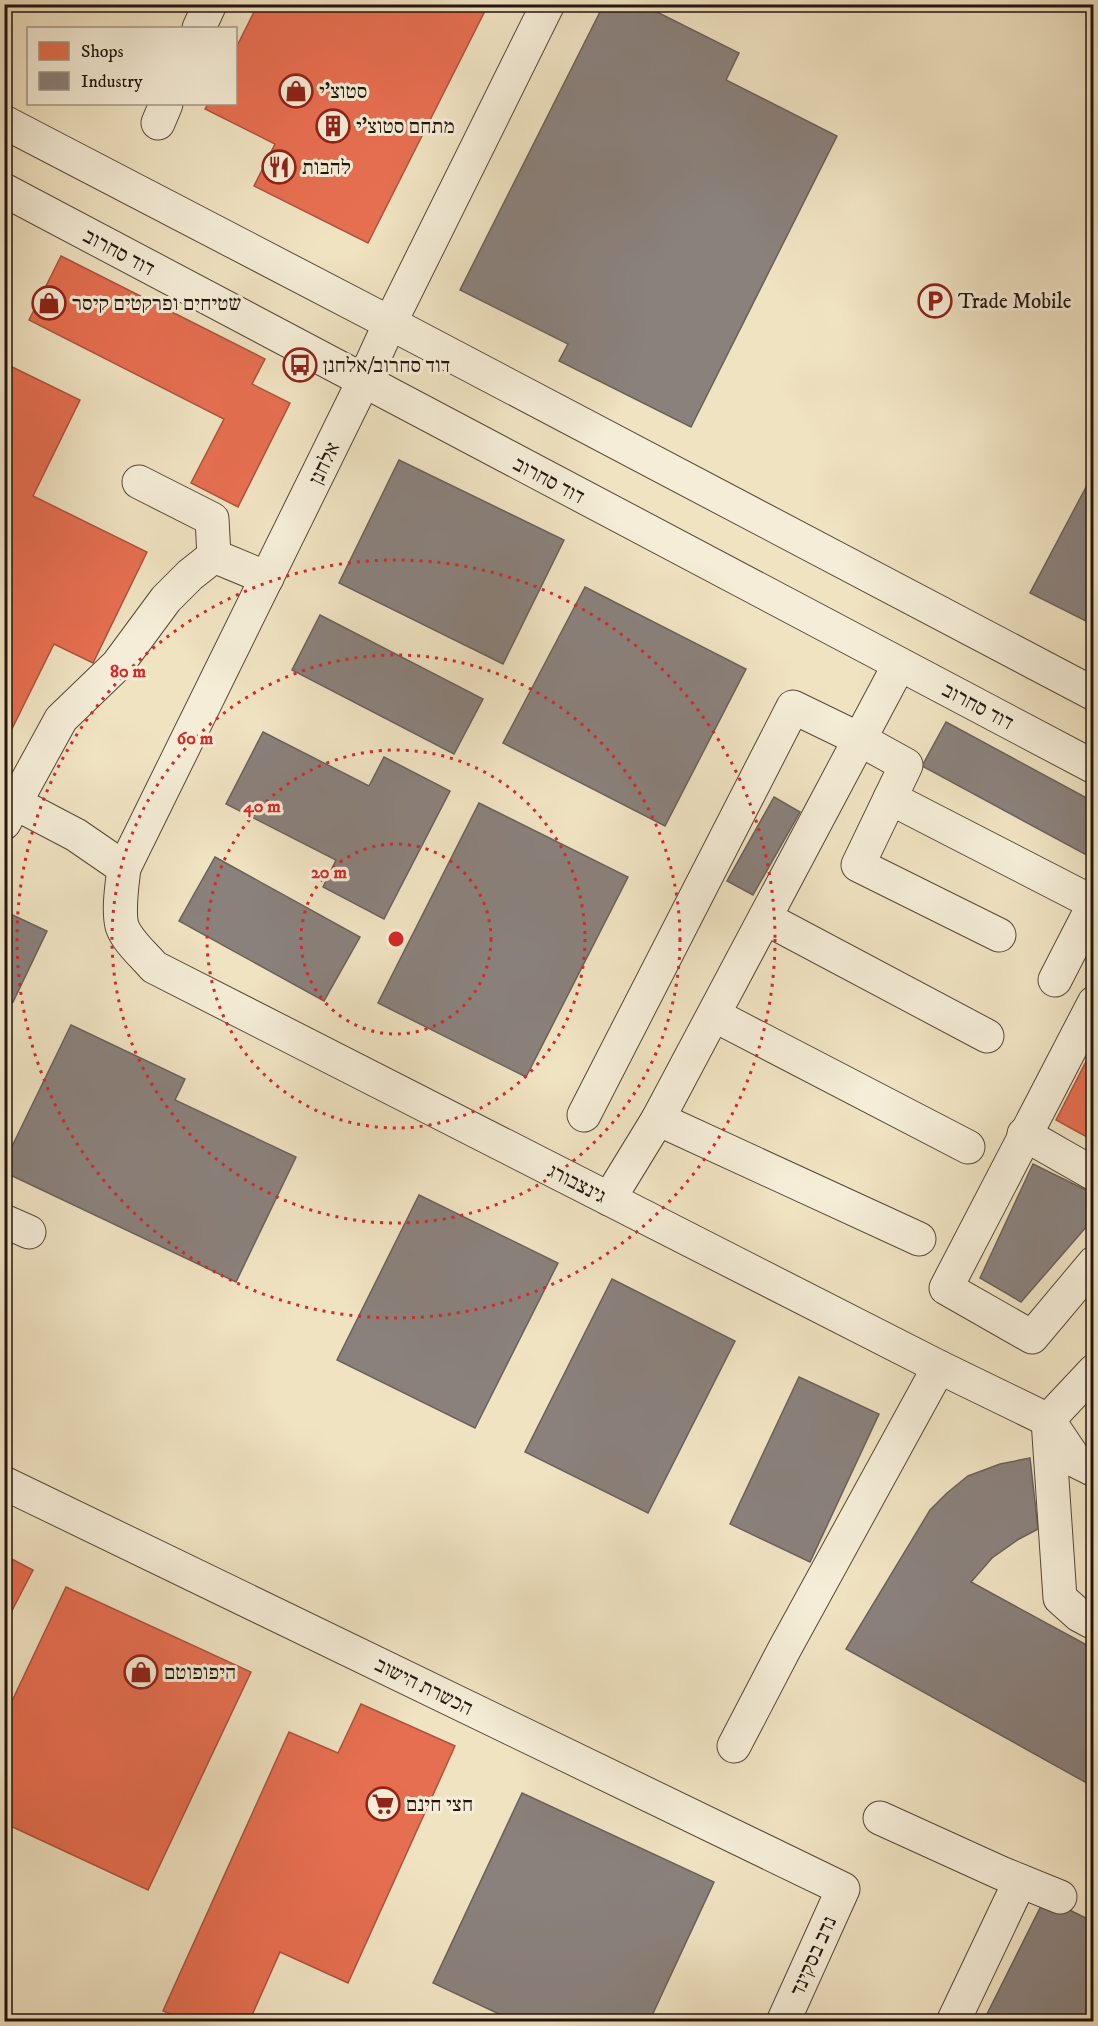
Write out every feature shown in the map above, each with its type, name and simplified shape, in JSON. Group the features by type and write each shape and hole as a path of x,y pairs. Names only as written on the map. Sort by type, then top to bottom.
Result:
{"street":[{"path":"199,27 210,4"},
{"name":"אלחנן","path":"122,926 123,868 548,4"},
{"path":"4,122 390,322 1094,694"},
{"name":"דוד סחרוב","path":"4,190 1094,767"},
{"path":"123,868 76,835 10,813 61,719 118,664 166,599 202,566 212,519 139,482"},
{"path":"202,566 267,578"},
{"path":"609,1199 658,1119 899,665"},
{"path":"584,1115 793,707 906,765 858,865 999,935"},
{"path":"890,798 1094,904 1055,980"},
{"path":"765,918 987,1036"},
{"name":"גינצבורג","path":"122,926 134,945 154,967 939,1367 1048,1420"},
{"path":"1094,1003 946,1288 1032,1337 1094,1263"},
{"path":"714,1015 968,1147"},
{"path":"658,1119 919,1239"},
{"path":"1024,1134 1094,1174"},
{"path":"734,1746 939,1367"},
{"path":"1094,1371 1048,1420 1060,1598 1079,1615 1094,1623"},
{"path":"1048,1420 1076,1461 1094,1470"},
{"name":"הכשרת הישוב","path":"4,1484 843,1890"},
{"path":"880,1818 1060,1897"},
{"path":"953,2022 1020,1881"},
{"name":"נדב בסקינד","path":"783,2022 843,1890"}],"building: Shops":[{"name":"מתחם סטוצ'י","path":"258,4 488,5 368,243 254,186 275,144 205,109 207,105 237,105 237,46"},
{"path":"61,256 265,359 252,384 290,403 238,507 191,483 224,419 29,320"},
{"path":"4,363 80,400 33,496 147,552 93,663 54,644 4,745"},
{"path":"1094,1046 1094,1141 1056,1120"},
{"path":"4,1555 33,1570 4,1626"},
{"path":"66,1587 251,1672 148,1890 4,1823 4,1767 9,1757 4,1755 4,1718"},
{"path":"361,1704 455,1746 348,1983 280,1952 249,2022 187,2022 163,2011 289,1732 338,1753"}],"building: Industry":[{"path":"604,4 641,4 739,53 726,80 837,136 691,427 559,361 568,344 460,290"},
{"path":"399,460 564,540 503,664 339,583"},
{"path":"1094,472 1094,625 1030,593"},
{"path":"585,587 746,669 665,826 503,743"},
{"path":"320,615 483,699 454,754 292,670"},
{"path":"946,722 1094,802 1094,859 922,766"},
{"path":"263,732 369,786 384,757 450,791 384,919 323,887 336,860 226,804"},
{"path":"774,797 800,812 753,895 727,881"},
{"path":"479,803 628,877 526,1077 378,1003"},
{"path":"215,857 360,937 324,1001 179,921"},
{"path":"4,911 47,931 13,1002 4,998"},
{"path":"71,1025 185,1079 175,1100 296,1157 236,1282 4,1172 4,1163"},
{"path":"1033,1164 1094,1194 1094,1218 1021,1302 980,1278"},
{"path":"419,1195 558,1263 475,1428 337,1360"},
{"path":"612,1279 735,1341 648,1513 525,1452"},
{"path":"799,1377 879,1414 810,1562 730,1524"},
{"path":"1030,1458 1038,1529 992,1558 971,1582 1094,1649 1094,1787 846,1649 930,1510 968,1476 1000,1464"},
{"path":"522,1793 714,1882 649,2022 516,2022 433,1983"},
{"path":"1045,1898 1094,1922 1094,2022 983,2022"}],"place":[{"name":"סטוצ'י","path":"296,91"},
{"name":"מתחם סטוצ'י","path":"333,126"},
{"name":"להבות","path":"279,167"},
{"name":"Trade Mobile","path":"935,301"},
{"name":"שטיחים ופרקטים קיסר","path":"49,303"},
{"name":"דוד סחרוב/אלחנן","path":"300,365"},
{"name":"היפופוטם","path":"141,1672"},
{"name":"חצי חינם","path":"383,1804"}]}
